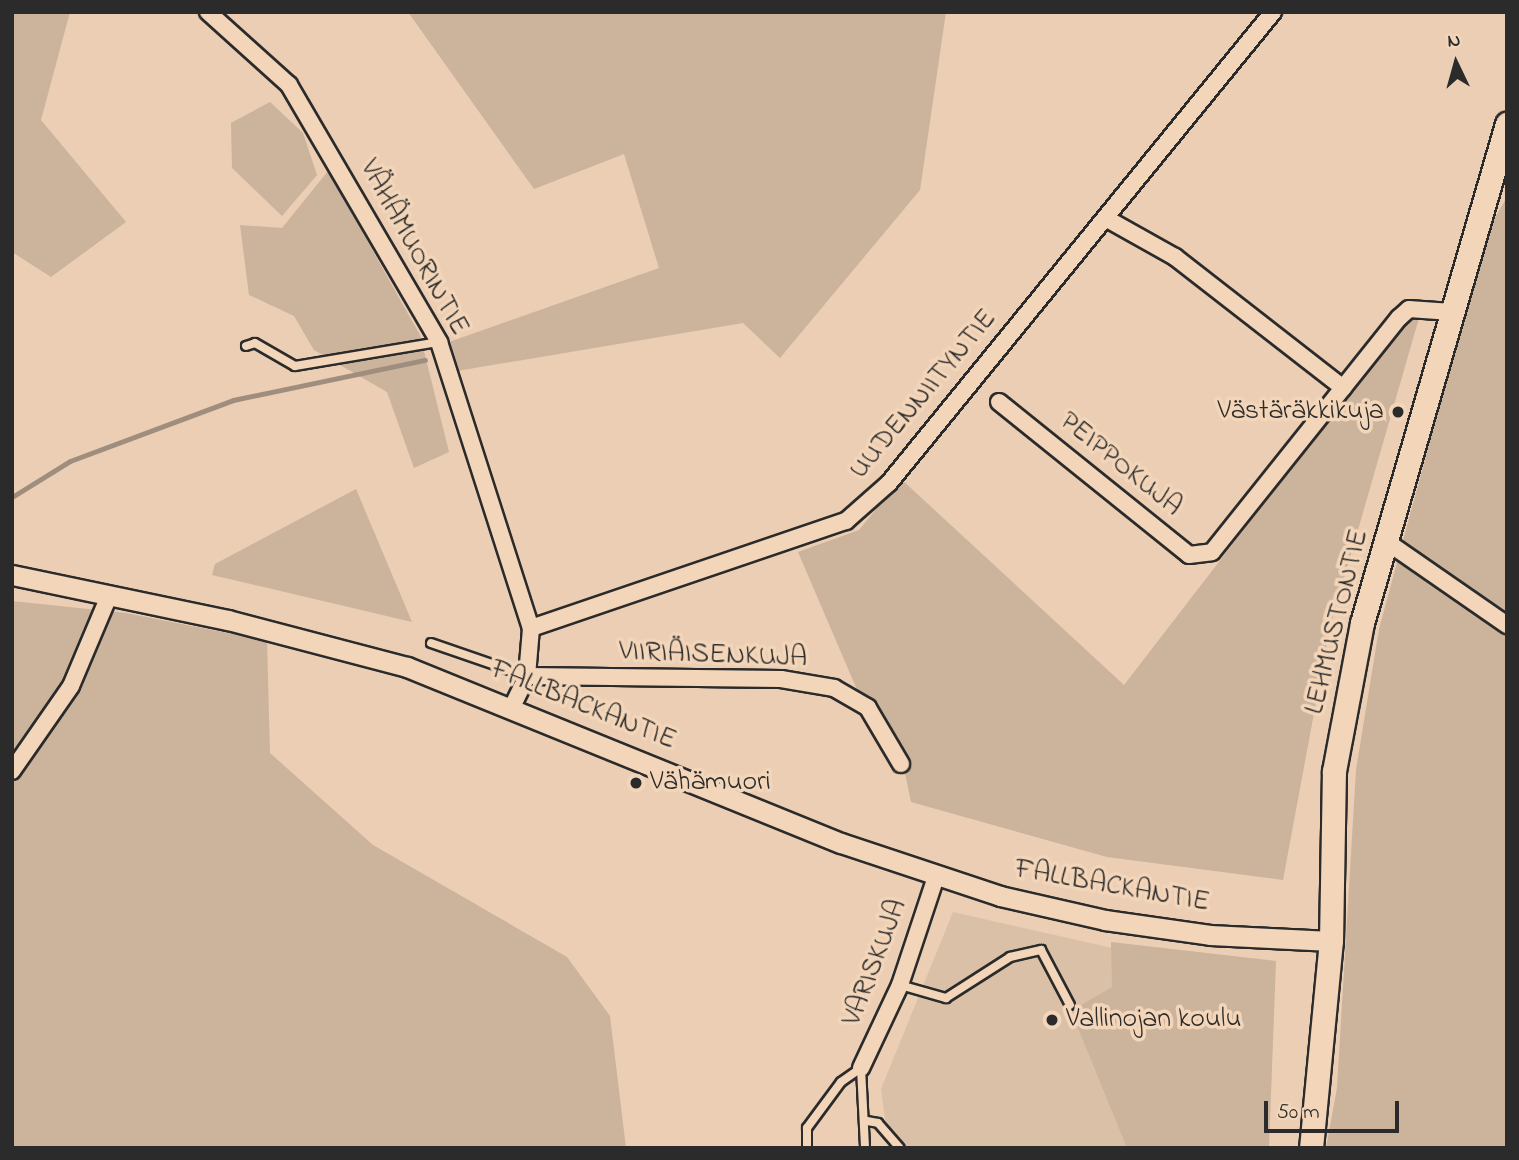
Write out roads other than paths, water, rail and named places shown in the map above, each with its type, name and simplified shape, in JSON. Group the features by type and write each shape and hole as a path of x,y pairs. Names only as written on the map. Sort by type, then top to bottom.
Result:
{"main road":[{"name":"LEHMUSTONTIE","path":"1311,1148 1331,941 1334,771 1362,623 1387,541 1448,312 1507,124"}],"street":[{"name":"VÄHÄMUORINTIE","path":"208,12 289,85 439,342 531,628"},
{"name":"UUDENNIITYNTIE","path":"531,628 846,520 889,483 1107,219 1273,12"},
{"path":"1107,219 1175,257 1343,388 1409,309 1448,312"},
{"name":"PEIPPOKUJA","path":"999,402 1189,555 1212,552 1343,388"},
{"path":"1387,541 1507,625"},
{"name":"FALLBACKANTIE","path":"12,575 306,638 513,705 841,843 936,877 1105,920 1331,941"},
{"path":"12,771 71,686 109,596"},
{"path":"513,705 527,676 531,628"},
{"name":"VIIRIÄISENKUJA","path":"527,676 781,679 834,688 868,708 901,764"},
{"name":"VARISKUJA","path":"861,1068 900,985 936,877"}],"lane":[{"path":"246,346 255,343 295,366 439,342"},
{"path":"431,643 527,676"},
{"path":"900,985 946,998 1010,957 1041,950 1070,1005"},
{"path":"807,1148 807,1128 841,1082 861,1068 867,1121 865,1148"},
{"path":"867,1121 878,1123 900,1148"}],"waterway":[{"path":"12,497 70,461 233,400 425,360"}],"place":[{"name":"Västäräkkikuja","path":"1398,412"},
{"name":"Vähämuori","path":"636,783"},
{"name":"Vallinojan koulu","path":"1052,1020"}]}
